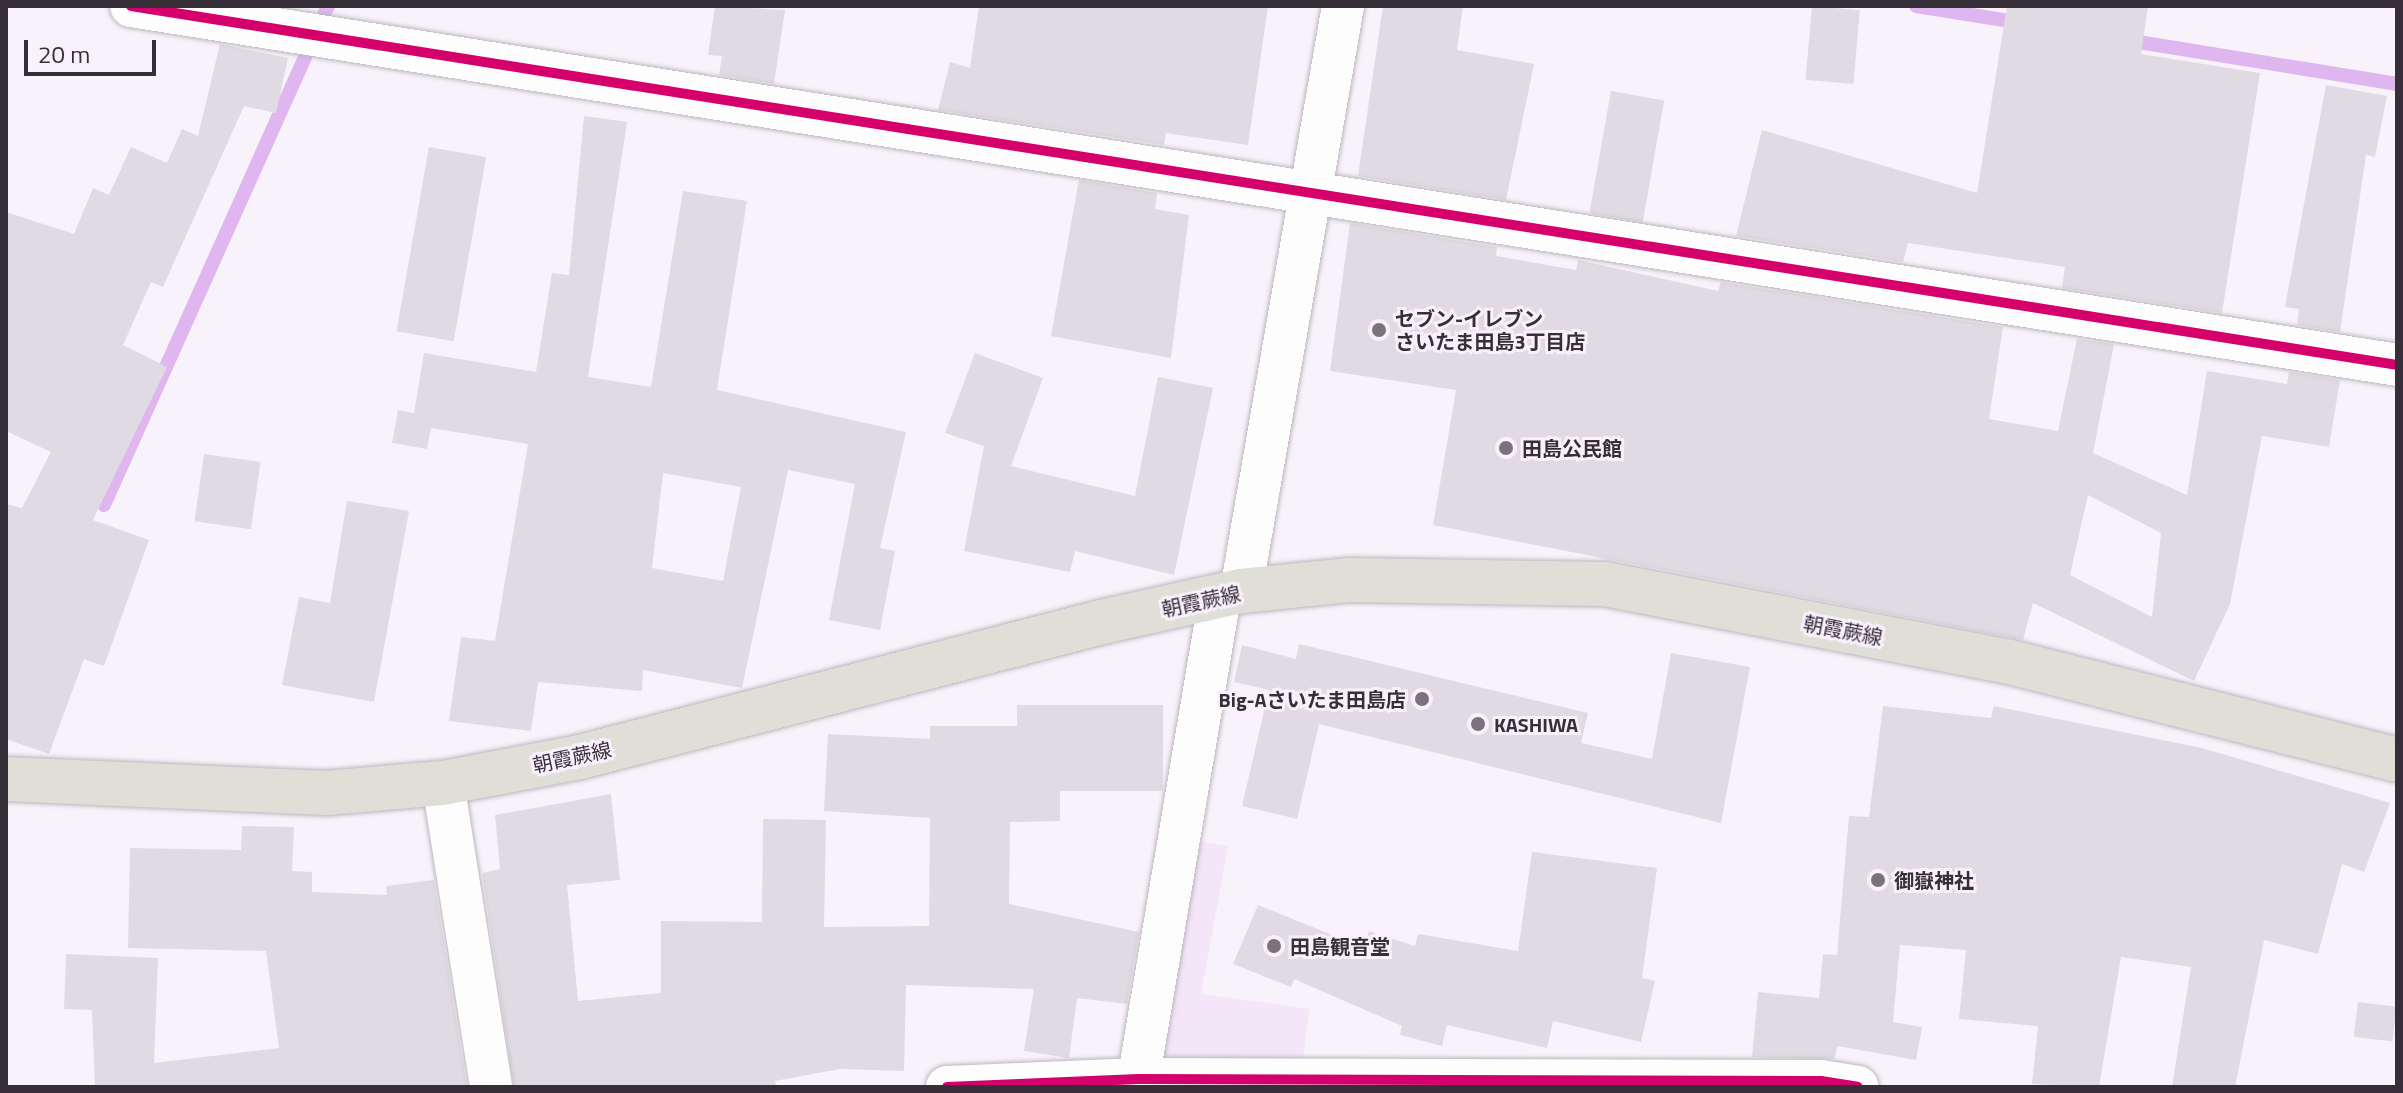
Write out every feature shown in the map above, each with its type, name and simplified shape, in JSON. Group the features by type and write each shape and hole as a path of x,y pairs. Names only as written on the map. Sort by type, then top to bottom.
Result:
{"main road":[{"name":"朝霞蕨線","path":"6,779 326,793 443,783 580,757 1231,594 1350,580 1605,584 2006,661 2397,760"}],"street":[{"path":"131,6 2397,365"},
{"path":"1138,1083 1231,594 1313,194 1343,6"},
{"path":"443,783 491,1087"},
{"path":"947,1087 1138,1083 1858,1087"}],"shaded area":[{"path":"1197,841 1228,846 1201,994 1309,1009 1302,1066 1158,1065"}],"building":[{"path":"715,6 785,10 774,84 719,75 722,56 708,55"},
{"path":"979,6 1268,6 1248,145 1166,133 1164,145 938,110 950,62 970,68"},
{"path":"1383,6 1463,6 1457,50 1534,64 1506,200 1358,176"},
{"path":"1812,6 1860,10 1853,84 1806,80"},
{"path":"2007,6 2148,6 2141,54 2260,73 2222,313 2062,288 2065,267 1908,243 1903,262 1736,236 1762,130 1977,193"},
{"path":"220,44 288,58 276,113 244,106 163,287 151,282 123,345 167,367 93,520 149,540 104,666 84,659 49,754 6,739 6,504 22,508 51,452 6,431 6,212 74,234 93,188 109,195 131,147 167,163 182,129 198,136"},
{"path":"2326,85 2387,96 2375,157 2366,155 2340,332 2297,325 2299,309 2285,307"},
{"path":"1611,91 1664,100 1643,222 1589,213"},
{"path":"584,116 627,122 588,377 651,387 683,191 747,201 717,390 906,432 880,548 895,551 880,630 829,620 855,484 788,470 742,688 643,670 642,691 538,682 531,731 449,721 461,637 495,641 528,444 431,428 427,449 392,443 398,410 414,413 424,353 536,372 552,273 569,275","holes":["663,473 741,487 723,581 652,568"]},
{"path":"429,147 486,157 454,341 397,331"},
{"path":"1079,180 1157,193 1155,209 1189,215 1171,358 1051,336"},
{"path":"1350,223 1497,247 1496,256 1576,270 1578,260 1718,291 1721,282 2003,327 1989,419 2058,431 2077,339 2114,344 2093,453 2187,495 2207,371 2287,384 2289,372 2340,380 2329,447 2262,436 2230,604 2194,681 2033,603 2023,640 1433,525 1456,390 1330,371","holes":["2088,495 2161,533 2152,617 2070,575"]},
{"path":"975,353 1043,378 1011,466 1135,496 1158,377 1213,388 1174,575 1075,551 1070,572 964,551 984,446 945,433"},
{"path":"204,454 260,462 251,529 195,521"},
{"path":"347,501 409,511 374,702 282,685 299,597 330,603"},
{"path":"1299,644 1588,713 1581,743 1652,759 1671,653 1750,667 1721,823 1319,724 1297,819 1242,806 1269,690 1234,682 1242,645 1296,659"},
{"path":"1017,705 1163,705 1163,791 1060,791 1060,821 1010,822 1009,904 1139,932 1127,1004 1077,998 1069,1058 1024,1051 1034,989 906,985 904,1071 840,1069 775,1081 776,1087 514,1087 482,873 500,869 495,815 611,794 620,880 567,885 578,1001 661,993 661,921 762,922 763,819 826,820 824,927 929,926 930,818 824,811 828,734 930,739 930,726 1017,726"},
{"path":"1883,706 1991,718 1994,706 2202,748 2390,803 2364,872 2342,864 2318,954 2264,940 2235,1087 2172,1087 2191,967 2121,957 2099,1087 2032,1084 2038,1026 1959,1019 1966,950 1900,945 1893,1022 1922,1027 1916,1060 1837,1046 1835,1059 1752,1057 1758,992 1819,998 1823,954 1837,955 1849,816 1869,817"},
{"path":"242,826 294,827 292,871 312,872 312,892 387,895 386,886 434,880 467,1087 95,1087 92,1010 64,1009 66,954 158,958 154,1063 279,1048 266,951 128,948 130,848 241,850"},
{"path":"1532,852 1657,868 1642,978 1655,981 1641,1042 1553,1021 1547,1048 1447,1025 1442,1046 1400,1035 1402,1026 1294,979 1291,987 1233,964 1258,905 1364,948 1369,931 1415,946 1418,934 1518,951"},
{"path":"2358,1002 2397,1007 2392,1041 2354,1037"}],"waterway":[{"path":"104,505 328,6"},
{"path":"1916,6 2022,23"},
{"path":"2126,40 2397,84"}],"cycle path":[{"path":"131,6 2397,365"},
{"path":"947,1087 1139,1079 1821,1081 1858,1087"}],"place":[{"name":"セブン-イレブン さいたま田島3丁目店","path":"1379,330"},
{"name":"田島公民館","path":"1506,448"},
{"name":"Big-Aさいたま田島店","path":"1422,699"},
{"name":"KASHIWA","path":"1478,724"},
{"name":"御嶽神社","path":"1878,880"},
{"name":"田島観音堂","path":"1274,946"}]}
